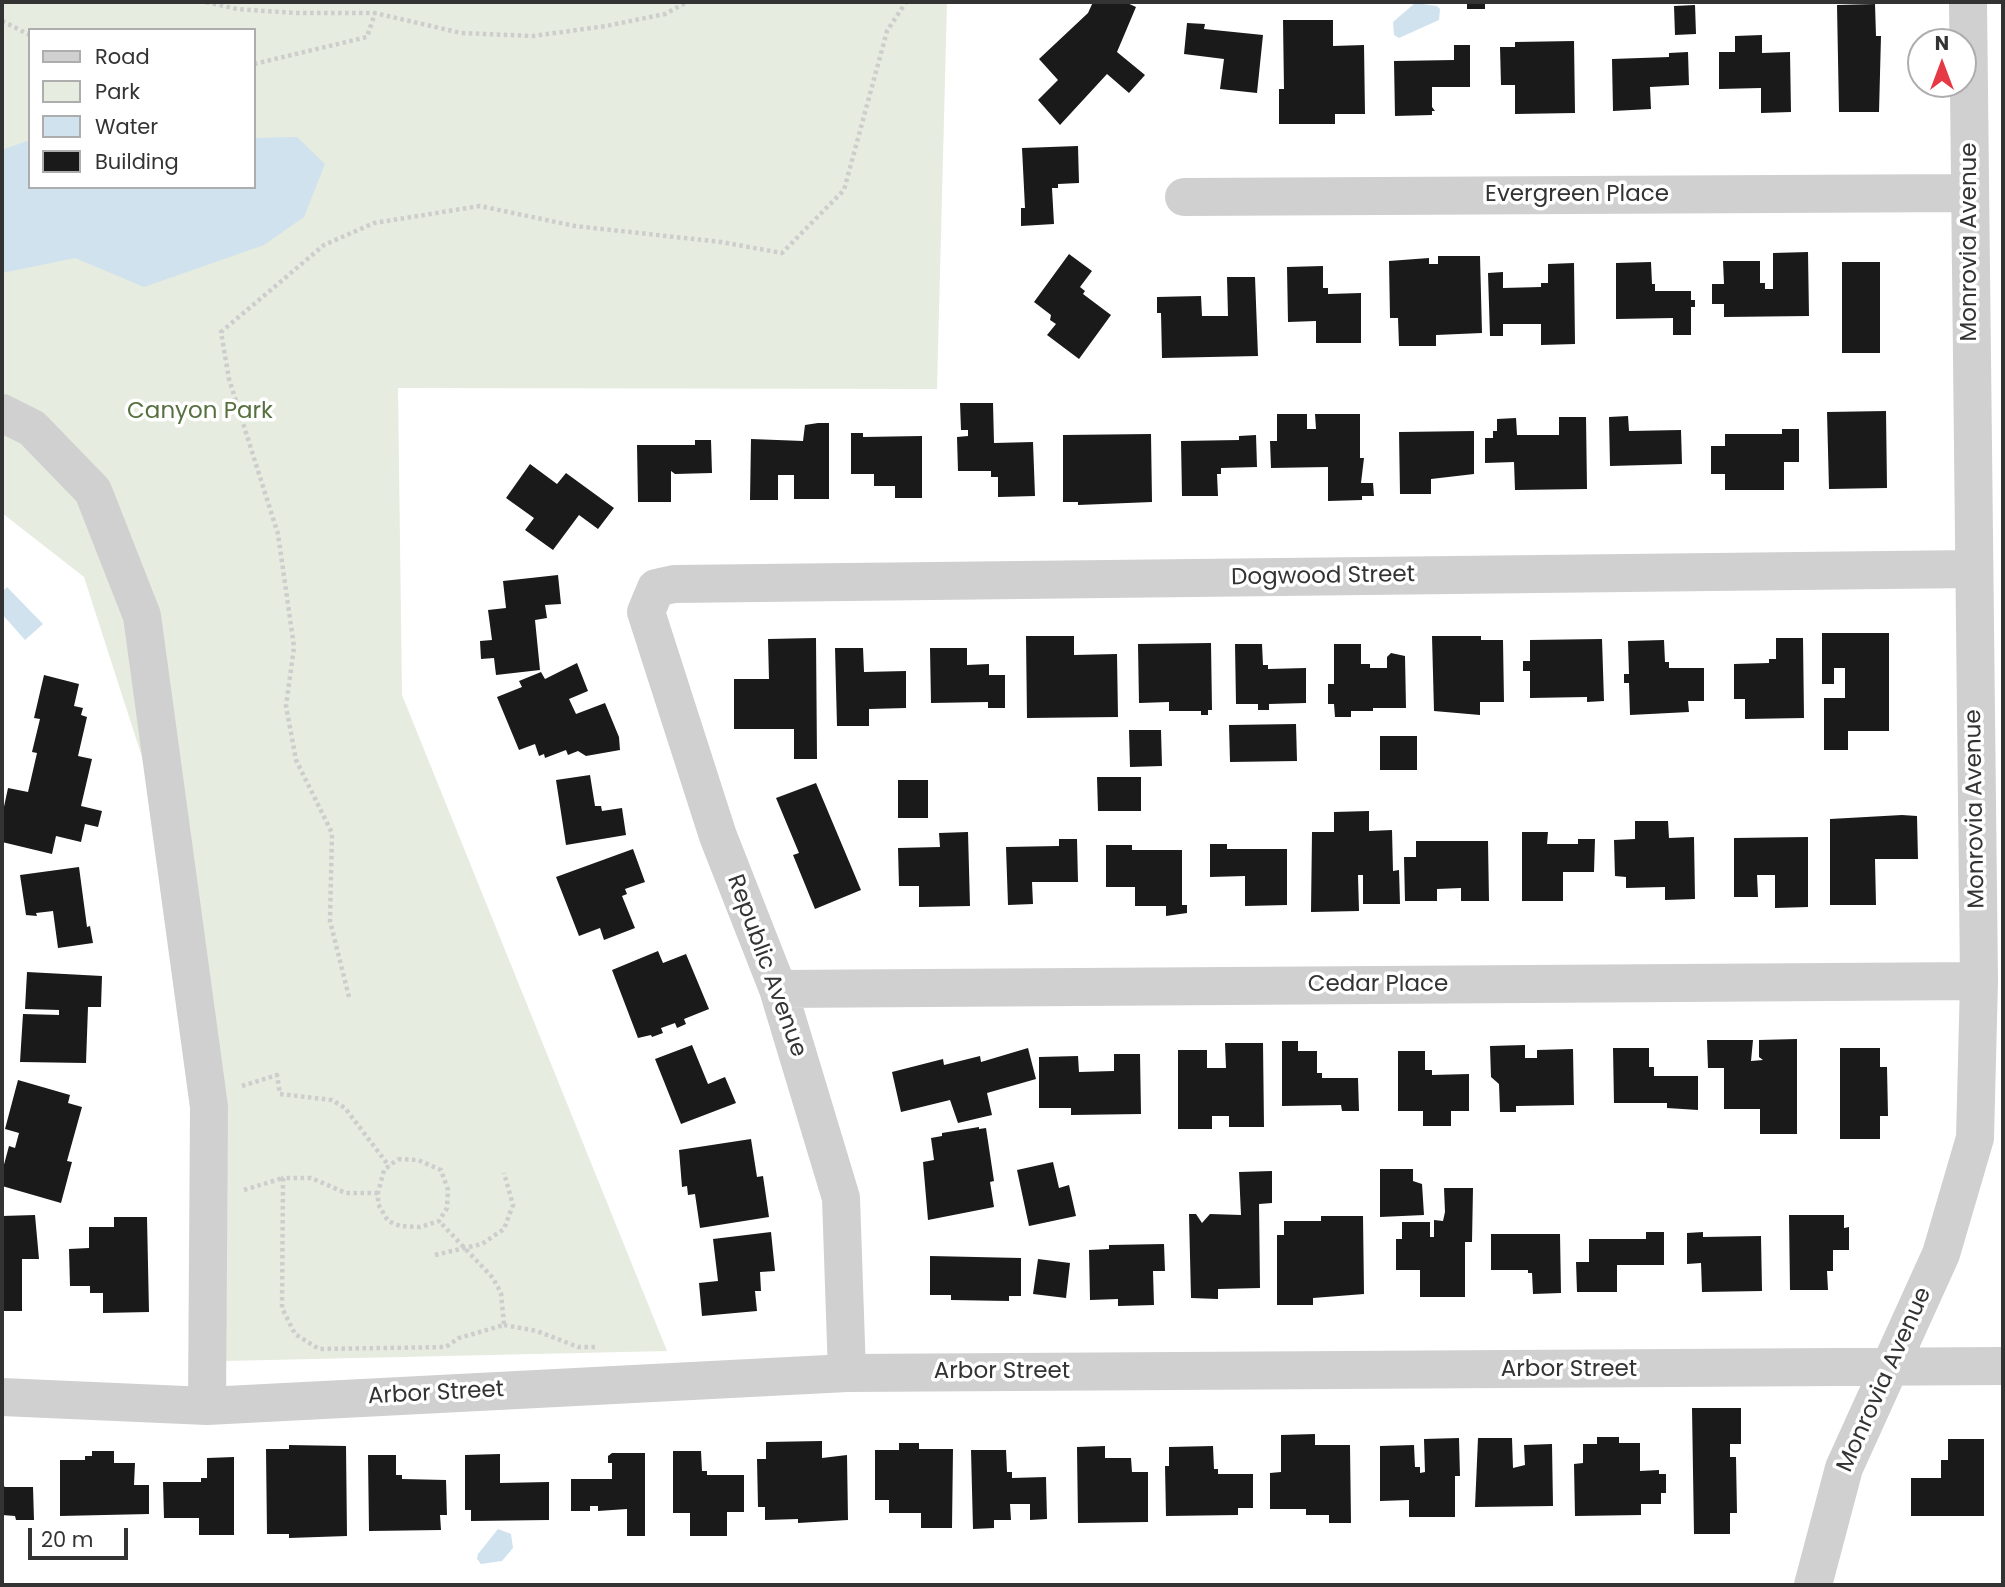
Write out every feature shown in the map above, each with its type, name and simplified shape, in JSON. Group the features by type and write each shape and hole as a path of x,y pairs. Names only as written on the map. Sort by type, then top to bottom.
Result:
{"street":[{"name":"Monrovia Avenue","path":"1812,1585 1844,1468 1941,1254 1975,1138 1979,981 1972,569 1968,2"},
{"name":"Evergreen Place","path":"1184,197 1970,193"},
{"path":"2,414 32,428 93,491 142,616 208,1097 207,1406"},
{"name":"Dogwood Street","path":"674,584 1972,569"},
{"name":"Republic Avenue","path":"674,584 656,588 646,612 718,836 778,989 841,1198 847,1373"},
{"name":"Cedar Place","path":"778,989 1979,981"},
{"name":"Arbor Street","path":"2,1397 207,1406 847,1373 2003,1366"}],"path":[{"path":"206,2 237,9 283,12 375,13 461,33 533,36 606,26 665,14 687,2"},
{"path":"349,997 330,921 332,833 296,760 286,706 294,647 278,534 229,379 221,332 324,245 374,223 480,206 575,226 721,242 782,253 844,190 887,31 906,2"},
{"path":"256,64 367,37 375,13"},
{"path":"2,21 28,34"},
{"path":"208,1097 277,1075 280,1094 332,1100 345,1108 389,1166"},
{"path":"398,1158 418,1160 440,1170 448,1190 447,1208 439,1221 420,1227 400,1226 388,1221 378,1204 378,1193 384,1170 389,1166 398,1158"},
{"path":"435,1255 482,1244 505,1229 513,1205 504,1173"},
{"path":"378,1193 346,1193 311,1178 283,1178 282,1308 295,1334 319,1349 407,1350 446,1347 459,1339 504,1325 537,1331 578,1347 600,1347"},
{"path":"439,1221 493,1279 501,1293 504,1325"}],"green space":[{"name":"Canyon Park","path":"2,2 947,2 937,389 398,388 402,695 667,1351 225,1361 188,900 84,577 2,513"}],"water":[{"path":"1415,3 1437,6 1440,9 1439,20 1399,38 1394,35 1393,22"},
{"path":"297,137 325,164 304,217 264,245 144,287 75,258 2,273 2,150 28,141 28,189 256,189 256,138"},
{"path":"7,587 43,624 25,640 2,614 2,592"},
{"path":"498,1529 511,1534 513,1548 502,1561 481,1564 477,1559 478,1554"}],"building":[{"path":"1093,2 1125,2 1136,7 1117,52 1145,75 1129,93 1107,74 1060,125 1038,100 1058,80 1039,59 1088,13"},
{"path":"1467,2 1485,2 1485,9 1467,9"},
{"path":"1875,4 1876,36 1881,36 1879,112 1839,112 1837,5"},
{"path":"1695,5 1696,34 1675,35 1674,6"},
{"path":"1283,20 1333,20 1333,46 1364,45 1365,114 1335,114 1335,124 1279,124 1279,89 1284,89"},
{"path":"1187,23 1205,24 1204,29 1263,35 1257,93 1220,89 1224,59 1184,54"},
{"path":"1762,35 1762,53 1790,52 1791,112 1761,113 1761,88 1719,89 1719,52 1735,52 1735,36"},
{"path":"1574,41 1575,113 1515,114 1515,85 1501,85 1500,47 1515,47 1515,42"},
{"path":"1454,45 1470,45 1470,87 1432,87 1432,107 1435,111 1432,111 1432,115 1395,116 1394,61 1454,60"},
{"path":"1688,52 1689,85 1650,87 1651,109 1613,111 1612,59 1669,57 1669,53"},
{"path":"1078,146 1079,183 1058,184 1058,188 1052,188 1054,224 1021,226 1021,208 1025,208 1022,148"},
{"path":"1808,252 1809,316 1724,317 1724,304 1712,304 1712,284 1724,284 1723,261 1760,261 1760,283 1765,283 1765,289 1773,289 1773,253"},
{"path":"1069,254 1092,271 1080,287 1085,291 1083,294 1111,315 1079,359 1047,335 1056,324 1050,320 1051,315 1034,302"},
{"path":"1438,256 1480,256 1482,333 1436,335 1436,346 1399,346 1398,318 1390,318 1389,261 1429,258 1429,264 1438,264"},
{"path":"1651,262 1655,291 1691,291 1691,300 1695,300 1695,307 1691,307 1691,335 1673,335 1673,318 1616,319 1616,263"},
{"path":"1842,262 1880,262 1880,353 1842,353"},
{"path":"1574,263 1575,344 1541,345 1541,324 1503,324 1503,336 1490,336 1488,273 1503,272 1503,288 1541,287 1541,283 1548,283 1548,264"},
{"path":"1323,266 1323,288 1328,288 1328,294 1361,293 1361,343 1316,343 1316,321 1288,322 1287,267"},
{"path":"1227,277 1255,277 1258,356 1162,358 1161,313 1157,313 1157,297 1201,296 1202,316 1228,316"},
{"path":"960,403 993,403 994,443 1033,442 1035,496 998,497 998,477 991,477 991,471 958,471 957,437 968,436 968,430 961,430"},
{"path":"1886,411 1887,488 1829,489 1827,412"},
{"path":"1277,414 1307,414 1307,429 1316,429 1315,414 1360,414 1360,458 1364,458 1361,483 1373,483 1374,496 1362,496 1362,500 1328,501 1328,467 1271,468 1270,441 1277,441"},
{"path":"1628,416 1629,431 1681,430 1682,464 1610,466 1609,417"},
{"path":"1559,417 1586,417 1587,489 1515,490 1514,462 1485,463 1485,438 1493,438 1493,431 1497,431 1497,419 1516,418 1517,435 1559,435"},
{"path":"829,423 829,499 794,499 794,475 778,475 778,500 750,500 751,439 803,441 805,425"},
{"path":"1782,429 1799,429 1799,462 1784,462 1784,490 1725,490 1725,474 1711,474 1711,446 1725,446 1725,434 1782,434"},
{"path":"1474,431 1474,474 1431,479 1431,494 1400,494 1399,432"},
{"path":"851,433 863,433 863,437 922,436 922,498 895,498 895,486 874,486 874,474 851,474"},
{"path":"1151,434 1152,502 1078,505 1078,502 1063,502 1063,435"},
{"path":"1256,435 1257,467 1221,468 1221,474 1217,474 1218,496 1182,496 1181,441 1239,440 1239,436"},
{"path":"695,440 711,440 712,473 675,474 671,471 671,502 638,502 637,445 695,445"},
{"path":"530,464 557,484 566,473 614,508 598,529 579,515 553,550 525,530 534,518 506,498"},
{"path":"558,575 561,604 545,605 547,618 535,620 540,670 496,675 494,658 481,659 480,641 492,640 488,610 506,608 503,581"},
{"path":"1822,633 1889,633 1889,731 1848,731 1848,750 1824,750 1824,698 1845,698 1845,668 1834,668 1834,684 1822,684"},
{"path":"1026,636 1074,636 1074,655 1117,654 1118,717 1027,718"},
{"path":"1432,636 1481,636 1481,640 1503,640 1504,702 1480,702 1480,715 1434,711"},
{"path":"816,638 817,759 794,759 794,729 734,729 734,679 769,679 768,639"},
{"path":"1776,638 1803,638 1804,718 1745,719 1745,699 1734,699 1734,664 1769,663 1769,659 1776,659"},
{"path":"1602,639 1604,701 1587,702 1587,697 1530,698 1530,671 1523,671 1523,661 1530,661 1530,640"},
{"path":"1664,640 1665,662 1669,662 1669,668 1704,668 1704,701 1688,701 1689,712 1630,715 1629,683 1624,683 1624,674 1629,674 1628,641"},
{"path":"1211,643 1212,710 1208,710 1208,715 1201,715 1201,711 1169,711 1169,702 1139,703 1138,644"},
{"path":"1235,644 1262,644 1263,665 1268,665 1268,669 1306,668 1306,703 1269,704 1269,710 1258,710 1258,704 1236,704"},
{"path":"1334,644 1361,644 1361,664 1370,664 1370,668 1387,668 1387,657 1391,653 1405,656 1406,708 1373,708 1373,711 1351,711 1351,717 1335,717 1334,704 1328,704 1328,684 1334,684"},
{"path":"835,648 863,648 864,672 906,671 906,708 869,709 869,726 837,726"},
{"path":"930,648 967,648 967,665 989,664 989,675 1005,675 1005,708 988,708 988,702 931,703"},
{"path":"577,663 588,691 569,699 576,714 605,703 619,737 620,750 586,756 578,751 568,755 566,750 545,758 544,754 539,756 535,744 519,750 497,697 522,687 519,681 541,672 545,679"},
{"path":"44,675 79,684 74,706 83,708 81,715 87,717 78,756 92,759 81,806 102,811 98,827 85,824 81,842 56,836 52,854 2,842 2,816 8,788 28,792 37,753 32,752 40,719 34,718"},
{"path":"1296,724 1297,761 1230,762 1229,725"},
{"path":"1129,730 1161,730 1162,766 1130,767"},
{"path":"1380,736 1417,736 1417,770 1380,770"},
{"path":"590,775 595,806 601,806 602,811 622,808 626,835 566,845 556,780"},
{"path":"1097,777 1141,777 1141,811 1098,811"},
{"path":"898,780 928,780 928,818 898,818"},
{"path":"816,783 861,890 815,909 793,855 799,853 776,798"},
{"path":"1369,811 1369,831 1392,830 1393,871 1399,870 1400,904 1363,904 1363,875 1358,875 1359,911 1311,912 1312,832 1334,832 1334,812"},
{"path":"1917,816 1918,859 1875,859 1876,905 1830,905 1830,819"},
{"path":"1635,821 1668,821 1669,838 1694,837 1695,899 1665,900 1665,887 1626,888 1626,877 1615,876 1614,840 1635,839"},
{"path":"968,832 970,906 919,907 919,886 899,886 898,848 940,847 939,833"},
{"path":"1522,832 1548,832 1547,844 1578,844 1578,839 1595,839 1594,872 1563,872 1563,901 1522,901"},
{"path":"1808,837 1808,907 1775,908 1775,875 1757,875 1758,897 1734,897 1734,838"},
{"path":"1059,839 1077,839 1078,882 1032,882 1033,904 1008,905 1006,847 1059,846"},
{"path":"1416,841 1488,841 1489,901 1461,901 1461,888 1437,889 1437,901 1405,901 1404,857 1416,857"},
{"path":"1210,844 1227,844 1227,849 1287,849 1287,905 1245,906 1245,876 1210,877"},
{"path":"1106,845 1132,845 1132,850 1182,850 1182,905 1187,905 1187,913 1166,916 1166,906 1135,906 1135,887 1106,887"},
{"path":"633,849 645,882 625,889 627,894 622,896 635,928 604,940 600,928 579,936 556,877"},
{"path":"79,867 87,927 90,926 93,943 58,948 53,911 36,913 37,916 26,915 20,875"},
{"path":"658,951 663,963 686,954 709,1009 684,1019 686,1024 677,1028 675,1023 661,1028 663,1033 638,1038 612,970"},
{"path":"27,972 102,976 101,1007 88,1007 86,1063 20,1062 23,1014 59,1015 59,1010 25,1009"},
{"path":"1797,1039 1797,1134 1760,1134 1760,1109 1724,1109 1724,1068 1708,1068 1707,1040 1753,1040 1751,1061 1763,1060 1759,1057 1759,1040"},
{"path":"1282,1041 1298,1041 1298,1051 1317,1051 1317,1073 1322,1073 1322,1078 1358,1078 1359,1111 1342,1111 1341,1105 1282,1106"},
{"path":"1225,1043 1263,1043 1264,1127 1229,1127 1229,1116 1212,1116 1212,1129 1178,1129 1178,1050 1207,1050 1207,1068 1226,1068"},
{"path":"692,1045 708,1084 725,1077 736,1103 681,1124 655,1059"},
{"path":"1525,1045 1525,1058 1537,1058 1537,1050 1573,1049 1574,1105 1516,1106 1516,1112 1500,1112 1499,1084 1491,1077 1490,1046"},
{"path":"1028,1048 1036,1079 987,1093 992,1115 958,1123 950,1100 901,1112 892,1072 943,1059 944,1065 980,1056 981,1062"},
{"path":"1613,1048 1649,1048 1649,1067 1654,1067 1654,1076 1698,1076 1698,1110 1667,1108 1667,1103 1614,1103"},
{"path":"1840,1048 1880,1048 1880,1067 1887,1067 1888,1116 1880,1116 1880,1139 1840,1139"},
{"path":"1398,1051 1425,1051 1425,1070 1432,1070 1432,1075 1469,1074 1469,1111 1451,1111 1451,1126 1423,1126 1423,1111 1398,1111"},
{"path":"1114,1054 1140,1054 1141,1114 1071,1115 1071,1108 1039,1108 1039,1057 1078,1056 1079,1072 1114,1071"},
{"path":"18,1080 70,1095 68,1103 82,1107 67,1161 72,1162 61,1203 2,1186 2,1172 9,1146 15,1148 19,1133 5,1129"},
{"path":"986,1128 994,1181 990,1182 994,1207 928,1220 923,1162 934,1160 931,1138 942,1136 942,1133"},
{"path":"751,1139 757,1177 763,1176 769,1217 700,1228 695,1194 688,1195 687,1186 682,1187 679,1150"},
{"path":"1053,1162 1059,1188 1069,1185 1076,1216 1029,1226 1017,1170"},
{"path":"1380,1169 1413,1169 1413,1181 1422,1184 1424,1215 1380,1217"},
{"path":"1272,1171 1272,1203 1259,1204 1260,1288 1218,1289 1218,1299 1191,1298 1189,1214 1196,1214 1202,1223 1210,1214 1241,1215 1239,1172"},
{"path":"1444,1188 1473,1188 1472,1242 1465,1242 1465,1297 1420,1297 1420,1270 1396,1270 1396,1239 1402,1239 1402,1222 1430,1222 1430,1237 1434,1237 1434,1220 1443,1221 1445,1212"},
{"path":"35,1215 39,1259 22,1259 22,1311 2,1311 2,1216"},
{"path":"1789,1215 1844,1215 1844,1228 1849,1227 1849,1250 1833,1250 1833,1271 1827,1271 1828,1290 1790,1290"},
{"path":"1321,1216 1363,1216 1364,1294 1313,1298 1313,1305 1277,1305 1277,1235 1284,1235 1284,1221 1321,1221"},
{"path":"114,1217 147,1217 149,1312 103,1313 103,1293 90,1293 90,1286 70,1286 69,1249 89,1248 89,1227 114,1227"},
{"path":"771,1232 775,1271 760,1272 761,1291 755,1291 757,1311 702,1316 699,1283 718,1281 713,1239"},
{"path":"1646,1232 1664,1232 1664,1265 1617,1265 1617,1292 1577,1292 1576,1262 1589,1262 1589,1239 1646,1239"},
{"path":"1703,1232 1703,1237 1761,1236 1762,1291 1702,1292 1701,1263 1687,1264 1687,1233"},
{"path":"1491,1234 1560,1234 1561,1293 1533,1294 1532,1273 1528,1273 1528,1270 1491,1270"},
{"path":"1164,1244 1165,1271 1153,1271 1154,1305 1118,1306 1118,1299 1090,1300 1089,1250 1109,1249 1109,1245"},
{"path":"930,1256 1021,1258 1021,1296 1009,1296 1009,1301 951,1300 951,1295 930,1295"},
{"path":"1038,1259 1070,1263 1066,1298 1033,1294"},
{"path":"1692,1408 1741,1408 1741,1444 1730,1444 1730,1457 1736,1457 1737,1513 1730,1513 1730,1534 1694,1534"},
{"path":"1315,1434 1315,1445 1350,1445 1351,1523 1329,1523 1329,1515 1306,1515 1306,1509 1270,1509 1270,1473 1281,1472 1281,1435"},
{"path":"1597,1437 1619,1437 1619,1443 1640,1443 1640,1471 1659,1470 1659,1474 1666,1474 1666,1493 1661,1493 1661,1504 1641,1504 1641,1515 1575,1516 1574,1464 1583,1463 1583,1444 1597,1444"},
{"path":"1459,1438 1460,1476 1455,1476 1455,1517 1409,1517 1409,1500 1380,1501 1380,1446 1414,1445 1415,1467 1420,1467 1420,1473 1425,1472 1424,1439"},
{"path":"1478,1438 1512,1438 1513,1468 1525,1465 1524,1445 1552,1444 1553,1506 1475,1507"},
{"path":"1948,1439 1984,1439 1984,1516 1911,1516 1911,1478 1941,1478 1941,1460 1948,1460"},
{"path":"822,1441 822,1458 847,1455 848,1520 798,1523 798,1519 765,1520 765,1507 758,1507 757,1459 766,1459 766,1442"},
{"path":"899,1443 919,1443 919,1449 953,1449 952,1528 921,1528 921,1513 889,1513 889,1500 875,1500 875,1450 899,1450"},
{"path":"289,1445 346,1446 347,1536 289,1538 289,1534 267,1534 266,1449 289,1449"},
{"path":"1105,1446 1105,1458 1131,1458 1132,1472 1148,1472 1148,1522 1078,1523 1077,1447"},
{"path":"1213,1446 1214,1469 1218,1469 1218,1474 1253,1474 1253,1508 1238,1508 1238,1515 1166,1516 1165,1466 1169,1466 1169,1447"},
{"path":"971,1450 1006,1450 1007,1472 1012,1472 1012,1478 1046,1477 1047,1519 1030,1520 1030,1504 1010,1504 1011,1520 994,1520 994,1528 973,1529"},
{"path":"92,1451 114,1451 114,1463 135,1463 134,1485 149,1485 149,1514 60,1516 60,1460 85,1460 85,1456 92,1456"},
{"path":"673,1451 701,1451 702,1471 707,1471 707,1475 744,1475 744,1512 727,1512 727,1536 690,1536 690,1513 673,1513"},
{"path":"612,1453 645,1453 645,1536 627,1536 627,1509 598,1511 598,1506 590,1506 590,1511 571,1511 571,1479 612,1479 612,1463 608,1463 608,1456"},
{"path":"500,1454 500,1483 549,1482 549,1520 471,1521 471,1510 465,1510 465,1455"},
{"path":"368,1455 396,1455 396,1475 402,1475 402,1479 446,1480 447,1515 440,1515 441,1530 369,1531"},
{"path":"234,1457 234,1535 199,1535 199,1518 164,1518 163,1482 201,1482 201,1478 207,1478 207,1458"},
{"path":"2,1484 5,1487 33,1487 34,1520 16,1520 15,1516 2,1515"}]}
